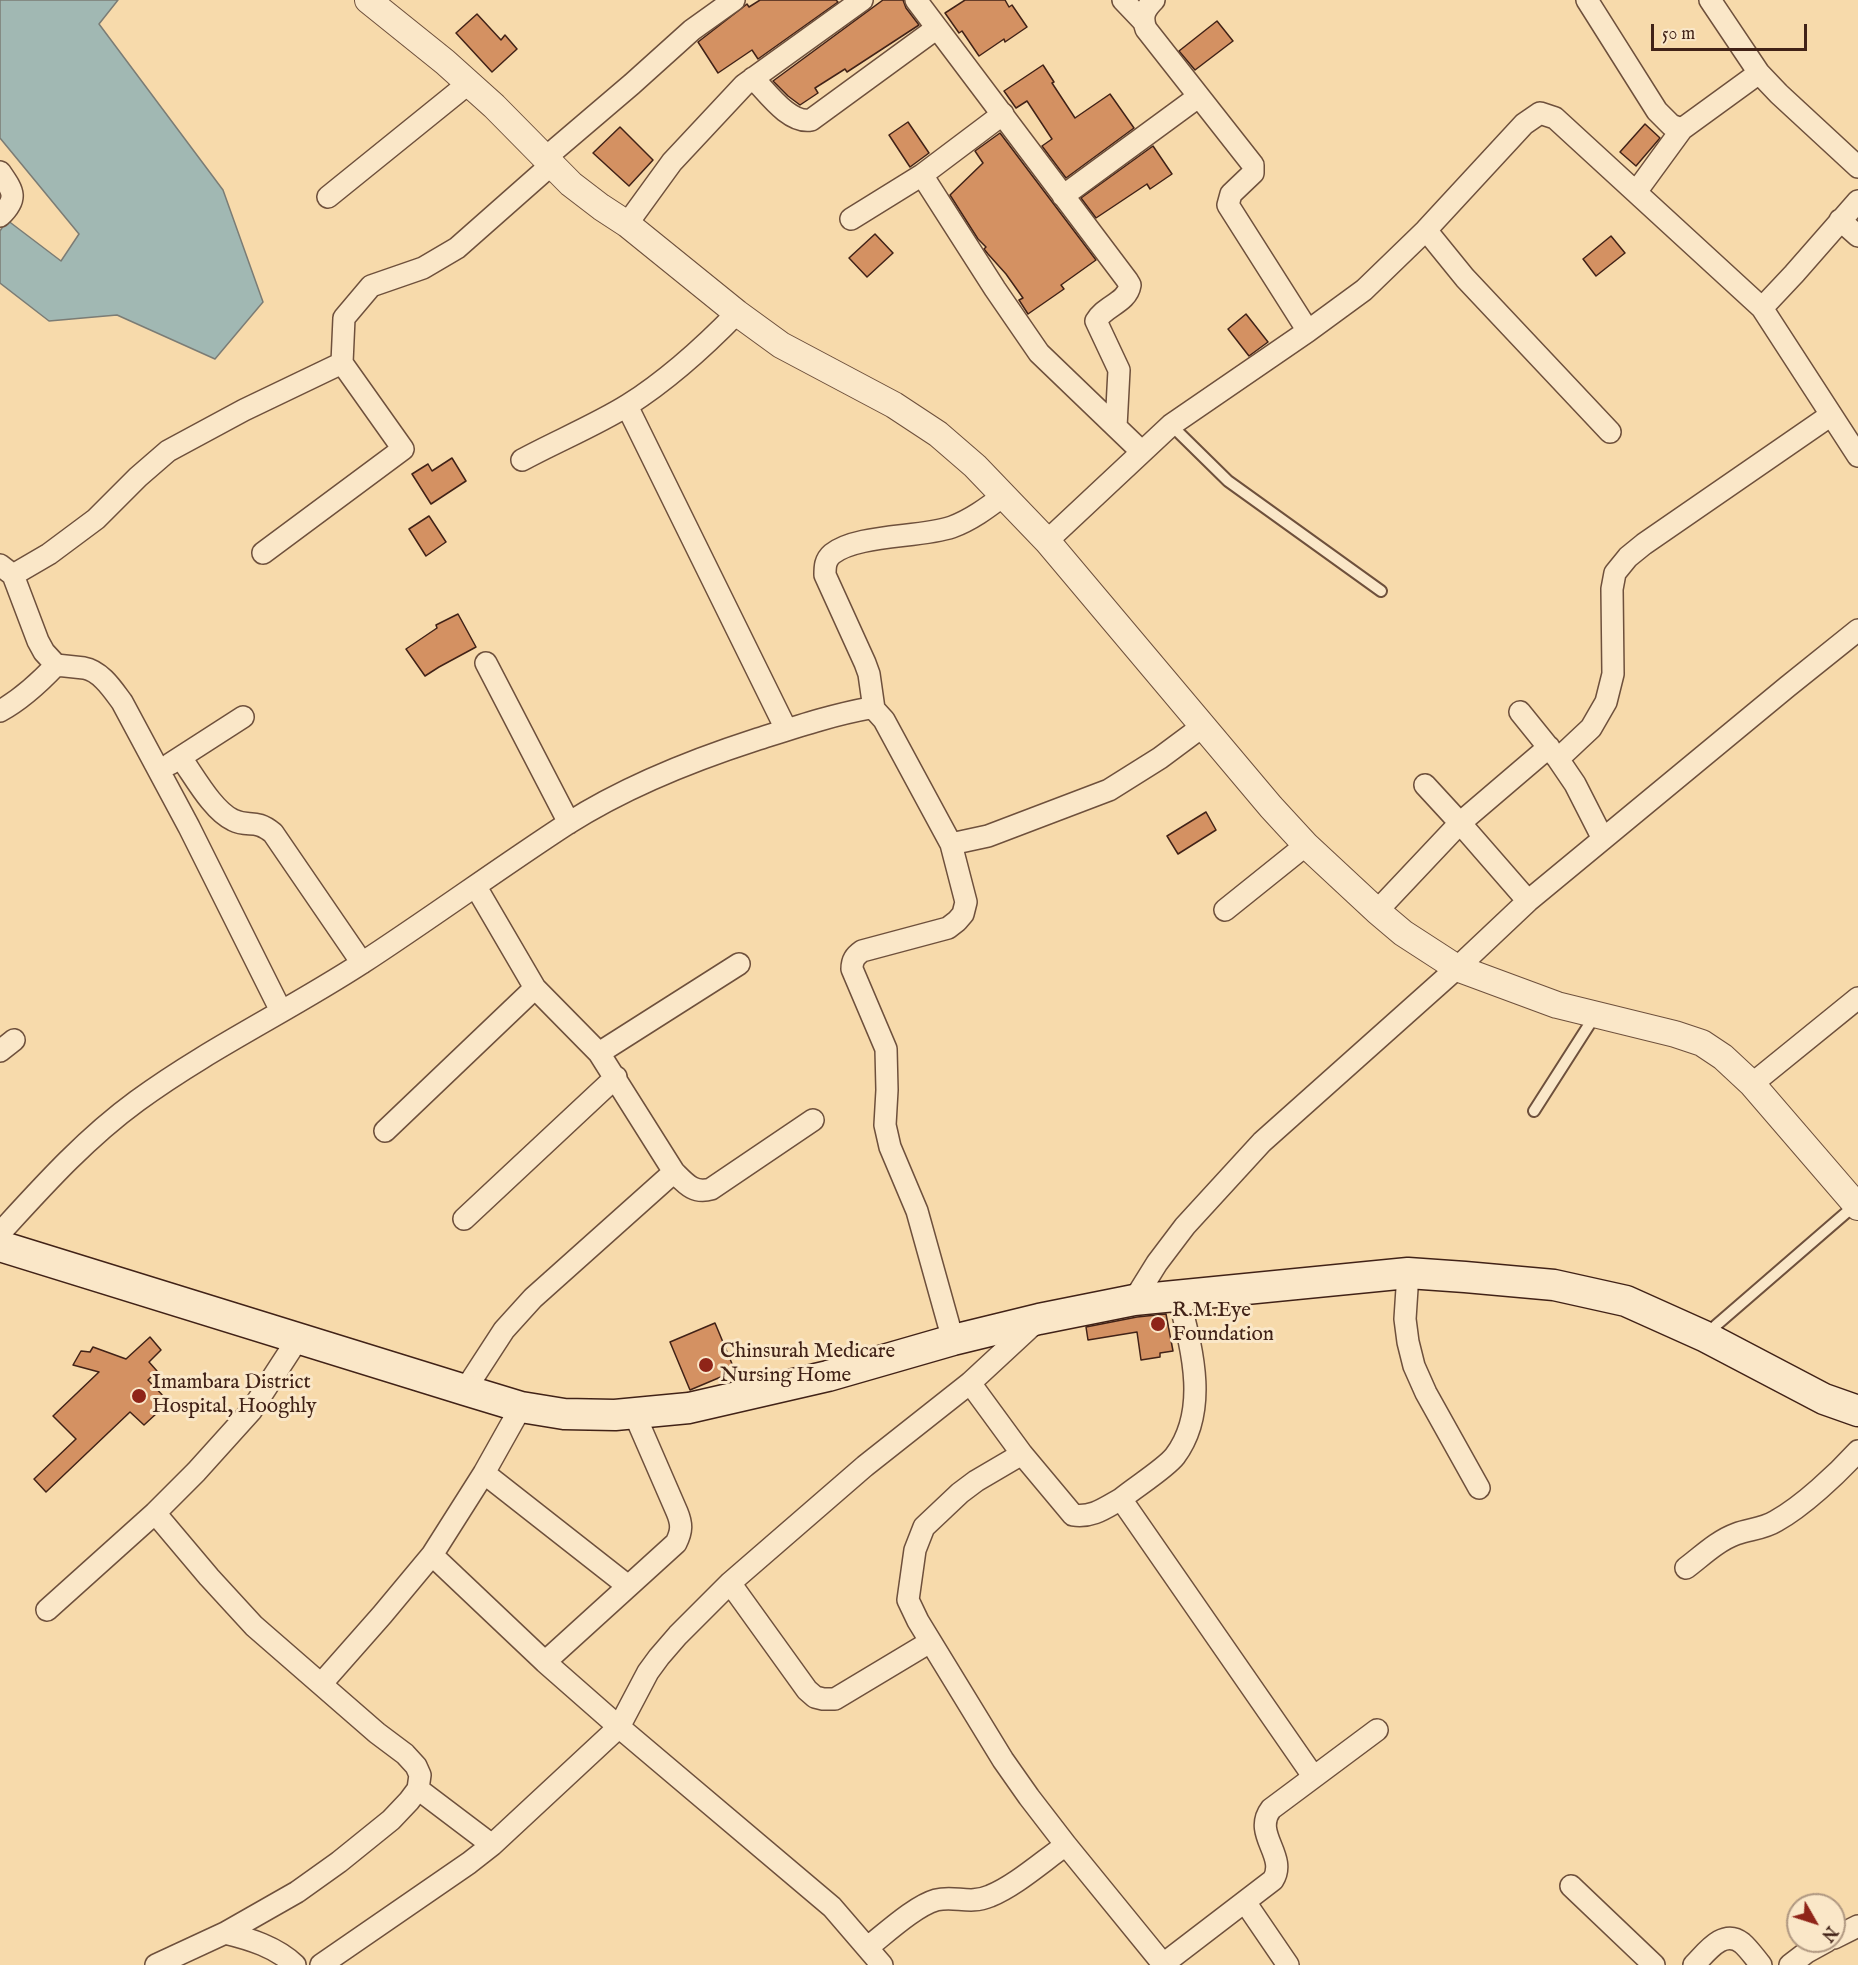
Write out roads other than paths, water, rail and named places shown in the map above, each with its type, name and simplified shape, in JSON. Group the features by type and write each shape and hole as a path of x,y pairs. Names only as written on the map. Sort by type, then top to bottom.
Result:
{"main road":[{"path":"0,1246 521,1407 564,1414 615,1415 689,1408 816,1379 953,1340 1039,1319 1134,1300 1408,1273 1554,1285 1626,1302 1704,1336 1824,1399 1858,1411"}],"street":[{"path":"368,0 446,62 548,162 600,207 627,224 737,313 782,345 818,366 868,390 938,434 975,466 1047,541 1306,845 1403,933 1457,968 1557,1005 1675,1034 1702,1043 1723,1057 1752,1084 1857,1205"},
{"path":"263,554 403,449 342,363 344,318 370,286 423,268 457,248 692,30 734,0"},
{"path":"627,224 672,162 718,111 753,78 862,0"},
{"path":"916,0 1130,285 1127,294 1101,314 1096,321 1119,370 1116,427"},
{"path":"1123,0 1143,21 1146,29 1253,165 1253,173 1231,194 1228,205 1308,331"},
{"path":"1143,21 1148,7 1154,0"},
{"path":"1587,0 1657,111 1671,124 1682,129"},
{"path":"1710,0 1759,73 1858,167"},
{"path":"753,78 788,114 804,122 811,120 937,28"},
{"path":"1636,192 1682,129 1759,73"},
{"path":"328,197 469,84"},
{"path":"1063,196 1198,97"},
{"path":"1047,541 1171,425 1364,290 1426,230 1524,124 1540,113 1555,118 1762,308 1858,456"},
{"path":"851,219 922,174 1003,114"},
{"path":"0,172 11,188 13,200 0,216"},
{"path":"922,174 1034,347 1142,452"},
{"path":"1762,308 1858,201"},
{"path":"1840,220 1858,236"},
{"path":"1426,230 1465,278 1610,432"},
{"path":"522,460 627,406 679,369 737,313"},
{"path":"281,1011 122,702 110,685 86,668 56,665 44,652 7,570 49,554 96,519 138,477 168,452 244,410 342,363"},
{"path":"627,406 786,729"},
{"path":"1377,911 1460,823 1553,753 1591,728 1606,702 1613,675 1612,589 1615,573 1628,557 1831,415"},
{"path":"953,1340 920,1221 890,1147 885,1125 886,1049 852,969 852,961 862,951 948,928 963,914 966,902 951,844 884,720 874,709 869,674 825,575 825,567 832,554 853,543 952,527 975,517 1003,496"},
{"path":"1134,1300 1157,1263 1185,1226 1262,1142 1457,968 1528,901 1858,630"},
{"path":"486,663 569,823"},
{"path":"0,711 36,686 56,665"},
{"path":"0,1233 57,1170 129,1107 196,1061 363,963 569,823 638,785 730,747 786,729 862,709 874,709"},
{"path":"1520,712 1575,784 1603,839"},
{"path":"158,770 182,758 243,717"},
{"path":"951,844 988,836 1109,790 1160,758 1203,726"},
{"path":"182,758 220,811 232,820 242,823 259,823 273,833 363,963"},
{"path":"1425,785 1528,901"},
{"path":"1225,910 1306,845"},
{"path":"476,887 535,987 599,1053 674,1172 694,1190 711,1190 813,1120"},
{"path":"599,1053 739,964"},
{"path":"385,1131 535,987"},
{"path":"1752,1084 1858,998"},
{"path":"464,1219 616,1077"},
{"path":"465,1390 504,1330 533,1298 674,1172"},
{"path":"1408,1273 1405,1320 1414,1366 1426,1393 1479,1488"},
{"path":"969,1383 1022,1454 1073,1515 1093,1514 1121,1499 1174,1458 1182,1444 1189,1424 1195,1383 1191,1346 1178,1295"},
{"path":"321,1965 492,1845 620,1727 648,1672 659,1657 730,1583 865,1466 969,1383 1039,1319"},
{"path":"47,1611 155,1513 196,1472 251,1411 299,1338"},
{"path":"322,1683 432,1555 484,1473 521,1407"},
{"path":"545,1662 676,1543 680,1534 681,1524 634,1413"},
{"path":"1686,1568 1722,1540 1737,1533 1778,1521 1820,1487 1858,1451"},
{"path":"1022,1454 976,1481 924,1527 915,1550 908,1600 930,1642 1003,1760 1066,1845 1163,1964 1270,1885 1276,1876 1278,1865 1265,1828 1266,1815 1276,1803 1377,1730"},
{"path":"484,1473 628,1586"},
{"path":"1121,1499 1313,1776"},
{"path":"155,1513 254,1626 416,1766 420,1775 418,1789 410,1801 391,1820 339,1862 297,1892 225,1933 156,1965"},
{"path":"432,1555 545,1662 832,1906 882,1965"},
{"path":"730,1583 800,1681 815,1697 835,1699 930,1642"},
{"path":"418,1789 492,1845"},
{"path":"868,1947 919,1908 935,1900 977,1901 992,1895 1066,1845"},
{"path":"1571,1886 1654,1965"},
{"path":"1245,1902 1288,1965"},
{"path":"225,1933 266,1946 295,1965"},
{"path":"1694,1965 1719,1941 1729,1938 1741,1943 1761,1965"},
{"path":"1790,1965 1806,1953"}],"lane":[{"path":"1171,425 1228,481 1381,591"},
{"path":"1534,1111 1596,1014"},
{"path":"1704,1336 1857,1205"}],"water":[{"path":"0,0 118,0 99,24 223,190 263,302 215,359 117,315 49,321 0,283 0,231 7,220 61,261 79,234 0,138"}],"place":[{"name":"R.M.Eye Foundation","path":"1158,1324"},
{"name":"Chinsurah Medicare Nursing Home","path":"706,1365"},
{"name":"Imambara District Hospital, Hooghly","path":"139,1396"}]}
